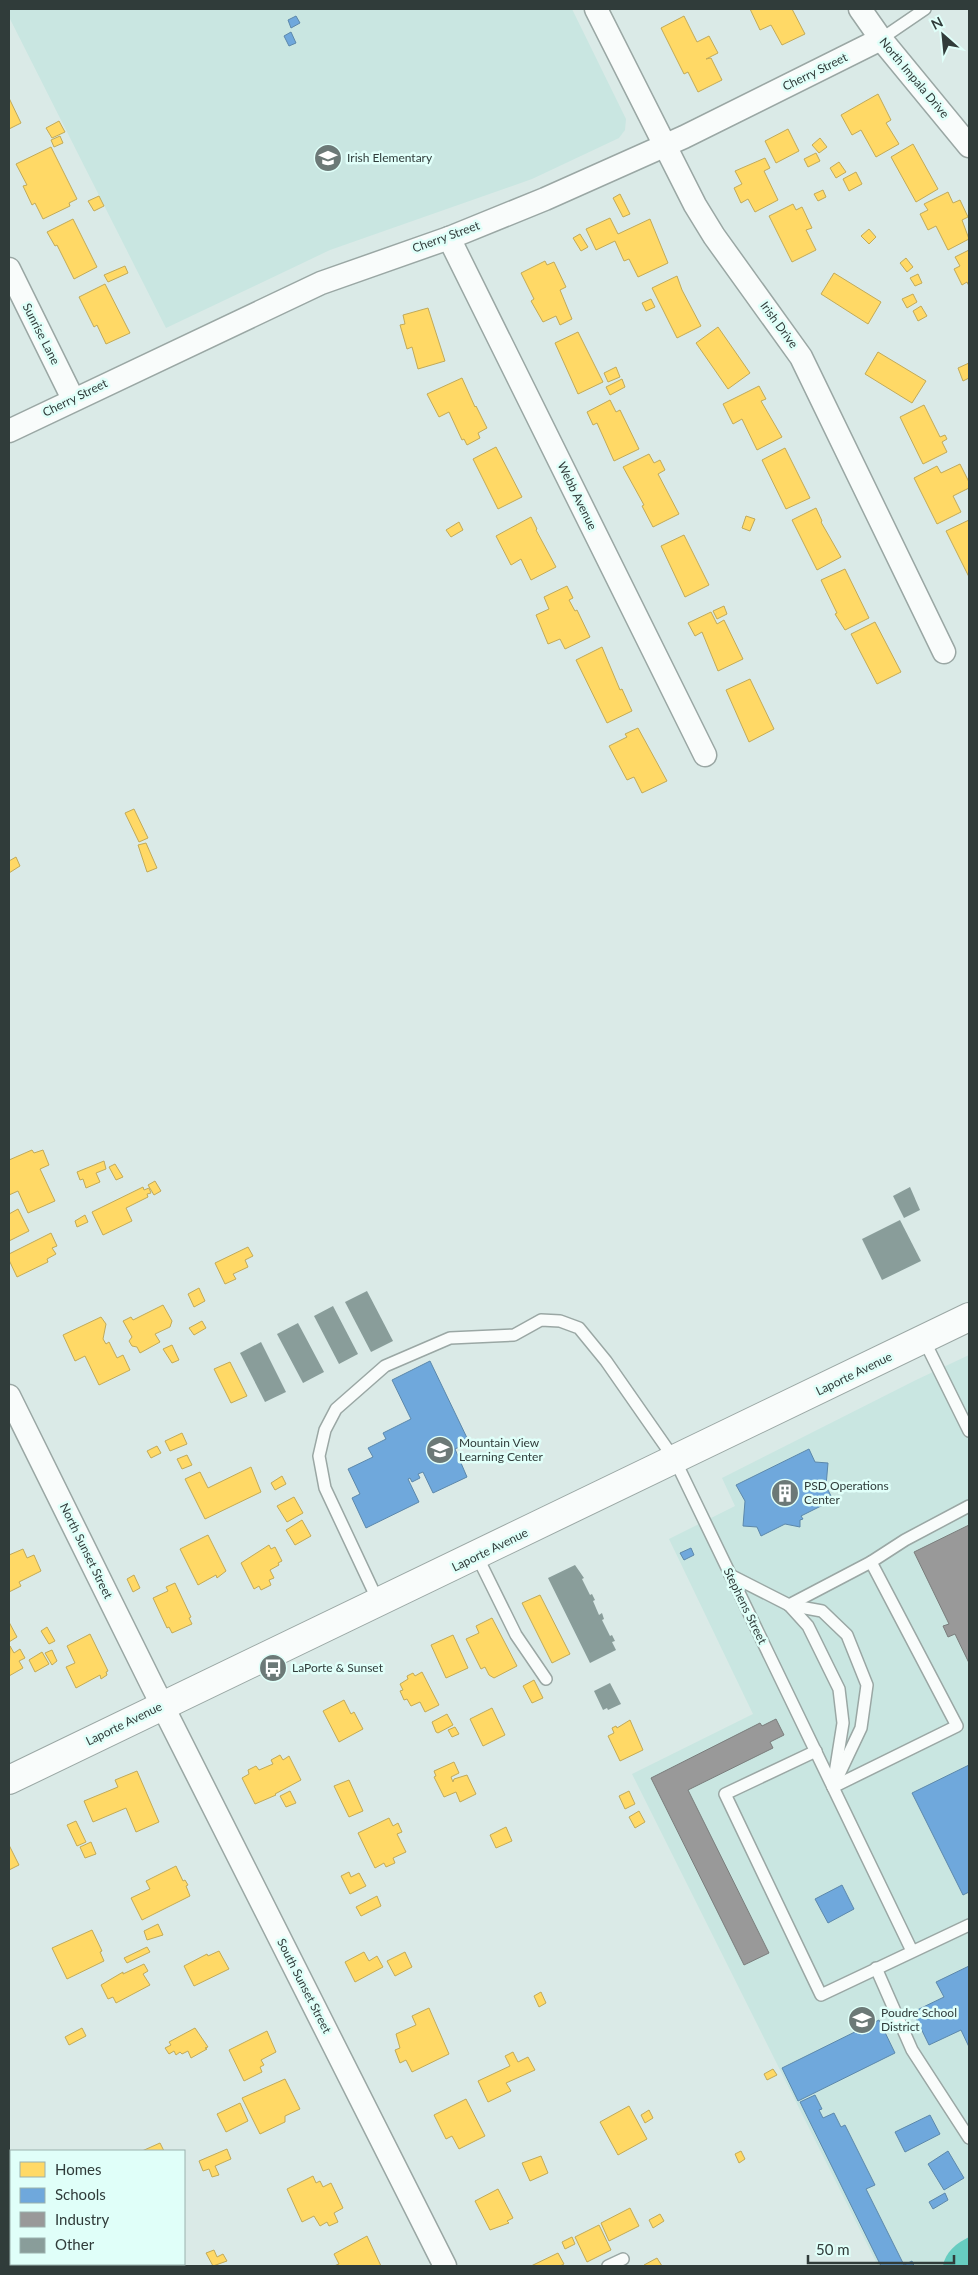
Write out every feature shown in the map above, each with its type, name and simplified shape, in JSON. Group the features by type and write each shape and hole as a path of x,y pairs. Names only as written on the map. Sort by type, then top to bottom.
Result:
{"street":[{"name":"Irish Drive","path":"596,9 695,205 714,236 801,356 944,652"},
{"name":"North Impala Drive","path":"860,9 881,39 969,146"},
{"name":"Cherry Street","path":"9,431 74,398 321,283 449,238 546,199 665,146 881,39"},
{"name":"Webb Avenue","path":"449,238 705,755"},
{"name":"Sunrise Lane","path":"9,269 74,398"},
{"name":"Laporte Avenue","path":"9,1780 477,1556 969,1317"},
{"name":"North Sunset Street","path":"9,1396 162,1706"},
{"name":"South Sunset Street","path":"162,1706 445,2266"}],"lane":[{"path":"881,39 925,9"},
{"name":"Stephens Street","path":"379,1603 324,1488 320,1456 325,1430 336,1409 385,1366 450,1338 514,1335 541,1320 560,1320 579,1328 606,1361 675,1460 912,1951"},
{"path":"924,1340 969,1431"},
{"path":"789,1604 871,1562 905,1540 969,1506"},
{"path":"477,1556 516,1634 546,1679"},
{"path":"833,1787 958,1726 871,1562"},
{"path":"730,1575 789,1604 822,1611 847,1635 867,1685 861,1728 833,1787"},
{"path":"789,1604 808,1626 839,1689 843,1723 833,1787"},
{"path":"816,1752 725,1794 821,1995 969,1924"},
{"path":"876,1968 912,2050 969,2138"},
{"path":"608,2266 623,2259"}],"shaded area":[{"name":"Irish Elementary","path":"9,9 572,9 626,119 625,130 619,138 532,179 330,250 166,328 9,17"},
{"name":"Poudre School District","path":"969,1355 969,2266 878,2266 632,1774 753,1714 669,1539 735,1506 722,1478"}],"water":[{"path":"969,2237 969,2266 943,2266 946,2256 952,2248"}],"building: Homes":[{"path":"750,9 792,9 805,34 782,45 771,25 760,30"},
{"path":"684,16 697,42 709,36 718,53 706,59 711,58 722,80 698,92 688,72 684,74 661,28"},
{"path":"878,94 891,120 886,123 899,144 876,157 861,130 852,135 841,115"},
{"path":"9,98 21,123 9,129"},
{"path":"59,121 65,132 52,138 46,128"},
{"path":"788,129 799,151 776,163 765,141"},
{"path":"60,136 63,143 54,147 51,140"},
{"path":"820,138 827,147 819,153 812,145"},
{"path":"913,144 938,189 916,202 891,157"},
{"path":"51,147 77,199 69,203 70,206 43,219 35,203 32,205 23,186 27,185 16,164"},
{"path":"816,153 820,161 808,167 804,159"},
{"path":"765,158 770,168 764,171 778,200 755,212 748,199 741,203 734,188 742,184 735,171"},
{"path":"839,162 846,172 836,178 830,168"},
{"path":"856,172 862,184 849,191 843,179"},
{"path":"823,190 826,197 818,201 814,194"},
{"path":"948,192 953,203 960,200 968,217 962,220 969,239 948,250 936,226 928,230 920,214 928,210 924,204"},
{"path":"620,194 630,214 623,217 613,198"},
{"path":"99,196 104,206 94,211 88,201"},
{"path":"793,204 796,210 802,207 812,228 806,230 816,250 792,262 769,216"},
{"path":"610,218 618,234 650,219 668,263 638,277 629,259 624,261 615,241 596,250 586,229"},
{"path":"73,219 97,267 74,279 57,245 55,246 47,232"},
{"path":"869,229 876,237 869,244 861,236"},
{"path":"580,234 588,247 581,251 573,238"},
{"path":"969,250 969,286 967,282 962,285 954,269 960,266 955,257"},
{"path":"906,258 913,267 907,272 900,263"},
{"path":"545,261 547,265 554,262 566,287 560,290 572,319 560,325 556,316 543,322 531,301 534,299 521,273"},
{"path":"125,266 128,273 108,282 104,275"},
{"path":"834,273 881,302 868,324 821,294"},
{"path":"918,274 922,283 915,286 910,278"},
{"path":"677,276 682,290 701,326 677,338 652,288"},
{"path":"105,284 130,333 106,344 97,325 94,327 79,297"},
{"path":"913,294 917,302 907,308 902,299"},
{"path":"651,299 655,307 646,311 642,303"},
{"path":"921,306 927,316 918,321 913,311"},
{"path":"428,308 445,361 418,369 412,347 407,349 400,325 405,324 403,315"},
{"path":"718,327 750,373 728,389 696,343"},
{"path":"578,332 603,382 578,394 555,343"},
{"path":"878,352 926,381 912,403 865,374"},
{"path":"969,363 969,378 963,381 958,368"},
{"path":"616,367 620,377 608,382 604,373"},
{"path":"462,378 487,428 478,433 480,438 467,445 464,439 462,440 449,412 439,417 427,394"},
{"path":"622,379 625,387 610,395 606,387"},
{"path":"759,386 766,399 761,401 782,437 757,450 742,419 733,424 723,404"},
{"path":"610,400 616,412 620,410 639,449 614,461 597,423 593,425 587,412"},
{"path":"924,405 940,437 945,435 947,439 942,442 947,452 923,464 900,417"},
{"path":"496,447 522,497 498,509 473,459"},
{"path":"785,448 810,498 786,509 762,460"},
{"path":"649,454 654,463 660,460 665,470 658,474 679,514 653,527 642,506 644,505 623,467"},
{"path":"960,464 969,482 969,488 953,496 961,512 937,524 914,478 937,466 941,473"},
{"path":"816,508 821,522 841,557 817,570 792,520"},
{"path":"746,516 755,519 750,531 742,528"},
{"path":"531,517 556,567 531,580 521,559 511,565 496,536"},
{"path":"969,520 969,577 946,531"},
{"path":"459,522 463,530 451,537 446,530"},
{"path":"684,535 709,585 685,597 661,546"},
{"path":"845,569 869,618 845,630 835,614 837,613 821,580"},
{"path":"567,586 573,598 569,600 575,611 577,610 590,637 565,649 560,639 548,644 536,615 549,609 544,597"},
{"path":"724,606 727,614 717,619 713,611"},
{"path":"711,612 717,624 724,620 743,659 718,671 702,632 695,636 688,623"},
{"path":"875,622 901,672 877,684 851,634"},
{"path":"602,647 620,690 622,689 632,711 607,723 576,660"},
{"path":"750,679 774,729 749,742 726,690"},
{"path":"638,728 667,781 642,793 634,777 627,780 609,746 627,737 625,734"},
{"path":"134,809 148,838 139,842 125,813"},
{"path":"146,843 157,868 147,872 138,845"},
{"path":"16,857 20,866 9,873 9,861"},
{"path":"32,1150 34,1153 43,1150 49,1165 40,1169 55,1201 28,1213 18,1191 9,1195 9,1160"},
{"path":"104,1161 106,1169 96,1173 100,1182 86,1188 83,1179 80,1180 77,1172"},
{"path":"115,1164 123,1177 116,1180 109,1167"},
{"path":"155,1181 161,1191 154,1195 148,1185"},
{"path":"143,1187 144,1190 149,1188 151,1193 147,1194 148,1197 126,1208 132,1221 103,1235 92,1212"},
{"path":"18,1209 29,1231 9,1241 9,1214"},
{"path":"85,1215 88,1222 77,1227 75,1221"},
{"path":"51,1233 57,1246 52,1248 56,1254 47,1259 48,1262 17,1277 9,1260 9,1254"},
{"path":"248,1247 253,1256 245,1260 248,1267 233,1274 236,1279 225,1284 215,1263"},
{"path":"199,1288 205,1301 194,1307 188,1294"},
{"path":"163,1305 172,1321 170,1327 155,1334 160,1342 140,1353 137,1347 132,1346 129,1341 132,1337 123,1321 131,1317 133,1320"},
{"path":"101,1317 106,1324 103,1339 106,1344 109,1342 117,1358 123,1355 130,1370 99,1385 85,1356 75,1361 63,1335"},
{"path":"202,1321 206,1328 194,1335 189,1328"},
{"path":"172,1345 179,1360 172,1363 163,1349"},
{"path":"230,1362 247,1396 231,1403 214,1369"},
{"path":"182,1433 187,1444 170,1451 165,1441"},
{"path":"157,1446 161,1453 151,1458 147,1451"},
{"path":"187,1455 192,1465 182,1469 177,1459"},
{"path":"251,1467 261,1492 205,1519 185,1479 200,1472 208,1488"},
{"path":"282,1476 286,1484 275,1490 271,1483"},
{"path":"294,1497 303,1513 287,1522 277,1506"},
{"path":"302,1520 311,1536 295,1545 286,1530"},
{"path":"208,1535 226,1571 217,1578 216,1575 198,1585 180,1549"},
{"path":"269,1545 271,1549 275,1547 282,1561 270,1570 274,1578 269,1580 271,1585 261,1590 259,1586 254,1589 241,1563"},
{"path":"23,1549 27,1558 34,1555 41,1571 19,1582 21,1586 9,1592 9,1555"},
{"path":"134,1575 140,1588 133,1592 127,1579"},
{"path":"175,1583 191,1617 189,1618 192,1624 172,1633 169,1627 167,1628 153,1598 168,1591 166,1587"},
{"path":"540,1595 570,1654 552,1663 522,1603"},
{"path":"492,1618 517,1666 494,1678 489,1675 485,1667 481,1669 466,1639 479,1633 476,1626"},
{"path":"9,1622 17,1637 9,1642"},
{"path":"47,1627 55,1641 49,1644 41,1631"},
{"path":"90,1634 108,1671 106,1672 107,1675 101,1679 100,1675 76,1688 66,1667 75,1663 67,1646"},
{"path":"453,1635 468,1668 446,1678 431,1645"},
{"path":"10,1646 14,1653 20,1649 25,1658 19,1661 23,1668 9,1676"},
{"path":"52,1650 57,1661 52,1665 45,1653"},
{"path":"42,1652 49,1664 35,1672 29,1660"},
{"path":"422,1672 439,1705 425,1712 420,1702 411,1706 407,1699 404,1700 400,1691 403,1690 400,1684 408,1679 407,1676 413,1673 415,1676"},
{"path":"534,1680 543,1698 532,1703 523,1686"},
{"path":"344,1700 351,1714 354,1712 363,1729 339,1742 323,1711"},
{"path":"492,1708 505,1735 483,1746 470,1719"},
{"path":"447,1714 453,1725 438,1733 436,1732 432,1722"},
{"path":"630,1720 643,1750 620,1761 608,1736 614,1733 612,1728 616,1726 617,1728"},
{"path":"455,1727 459,1734 452,1737 448,1730"},
{"path":"280,1755 283,1760 289,1756 301,1780 276,1795 255,1804 242,1778 249,1774 248,1770 256,1766 259,1770 273,1764 271,1760"},
{"path":"454,1762 459,1773 451,1777 453,1782 454,1779 467,1775 476,1794 460,1802 456,1792 444,1797 434,1777 436,1776 434,1771"},
{"path":"137,1771 159,1822 136,1832 126,1808 93,1822 84,1801 118,1787 115,1780"},
{"path":"349,1780 363,1811 349,1817 334,1786"},
{"path":"290,1791 296,1803 286,1807 280,1796"},
{"path":"629,1791 635,1804 625,1809 619,1796"},
{"path":"639,1811 645,1822 635,1828 629,1817"},
{"path":"389,1818 393,1826 398,1823 402,1832 397,1834 406,1852 393,1858 395,1863 386,1867 384,1863 375,1868 358,1833"},
{"path":"76,1821 86,1842 77,1846 67,1825"},
{"path":"506,1827 512,1841 496,1848 490,1835"},
{"path":"91,1842 96,1854 85,1858 80,1847"},
{"path":"9,1845 19,1865 9,1870"},
{"path":"176,1866 183,1881 185,1880 188,1885 186,1886 190,1896 142,1920 131,1898 150,1889 146,1881"},
{"path":"349,1872 351,1877 359,1873 366,1886 350,1894 341,1876"},
{"path":"377,1896 381,1906 361,1916 356,1907"},
{"path":"158,1924 163,1935 147,1940 144,1931"},
{"path":"92,1930 102,1951 100,1952 104,1961 67,1979 52,1948"},
{"path":"147,1947 150,1952 127,1963 124,1958"},
{"path":"219,1951 229,1969 194,1986 184,1966 207,1954 208,1956"},
{"path":"364,1952 369,1961 377,1956 383,1967 355,1982 345,1962"},
{"path":"405,1952 412,1967 395,1976 387,1961"},
{"path":"144,1964 148,1971 143,1974 150,1985 116,2003 113,1997 108,1999 101,1985 123,1972 123,1974"},
{"path":"541,1992 546,2003 539,2007 534,1996"},
{"path":"429,2008 449,2054 412,2072 406,2060 400,2063 395,2050 400,2048 396,2034 416,2025 412,2016"},
{"path":"82,2028 86,2036 69,2045 65,2037"},
{"path":"195,2028 208,2047 205,2048 207,2049 191,2058 188,2051 182,2054 180,2052 176,2055 174,2051 169,2054 165,2048 171,2045 169,2042"},
{"path":"267,2031 276,2052 261,2060 264,2065 260,2067 262,2072 244,2081 229,2050"},
{"path":"513,2052 518,2062 528,2057 535,2070 506,2083 511,2091 488,2102 478,2081 510,2066 505,2056"},
{"path":"773,2069 777,2075 767,2080 764,2074"},
{"path":"285,2079 300,2109 285,2116 285,2122 260,2134 242,2098"},
{"path":"466,2099 485,2136 459,2149 452,2136 446,2139 434,2115"},
{"path":"240,2103 248,2121 226,2132 217,2114"},
{"path":"629,2106 647,2139 618,2155 600,2122"},
{"path":"649,2110 653,2118 645,2123 641,2115"},
{"path":"160,2143 164,2150 144,2150"},
{"path":"227,2149 231,2159 215,2166 219,2175 212,2177 209,2169 203,2171 199,2161"},
{"path":"741,2151 745,2159 739,2163 735,2154"},
{"path":"541,2156 548,2173 530,2181 522,2163"},
{"path":"313,2176 316,2183 320,2181 323,2187 331,2183 343,2208 334,2213 338,2222 329,2226 327,2222 320,2226 314,2216 302,2222 287,2189"},
{"path":"498,2189 513,2218 507,2221 509,2223 490,2230 475,2201"},
{"path":"630,2208 639,2226 609,2241 601,2223"},
{"path":"660,2214 664,2221 653,2228 649,2220"},
{"path":"599,2225 611,2250 587,2262 575,2237"},
{"path":"367,2236 381,2266 334,2266 339,2264 334,2254"},
{"path":"572,2237 575,2244 565,2249 562,2242"},
{"path":"214,2250 217,2257 223,2254 227,2261 213,2266 206,2253"},
{"path":"558,2253 564,2264 560,2266 531,2266"},
{"path":"657,2258 662,2266 644,2265"},
{"path":"144,2265 145,2266 105,2266"}],"building: Schools":[{"path":"296,16 300,23 291,28 288,20"},
{"path":"291,32 296,43 289,46 284,36"},
{"path":"430,1361 469,1442 455,1449 467,1477 433,1493 423,1472 418,1474 420,1478 412,1482 410,1478 408,1479 419,1502 366,1528 352,1498 360,1494 348,1469 373,1457 368,1448 386,1439 383,1433 411,1419 392,1380"},
{"name":"PSD Operations Center","path":"809,1449 815,1462 828,1463 826,1486 833,1500 801,1516 803,1519 800,1520 800,1527 785,1524 761,1536 757,1527 743,1526 745,1501 736,1485"},
{"path":"691,1548 694,1555 684,1560 680,1553"},
{"path":"969,1765 969,1892 963,1895 912,1793"},
{"path":"842,1885 854,1909 828,1923 815,1899"},
{"path":"969,1966 969,2047 961,2030 929,2045 913,2012 944,1997 936,1982"},
{"path":"879,2020 895,2053 798,2101 782,2068"},
{"path":"815,2095 822,2109 819,2110 823,2118 834,2113 841,2127 845,2125 875,2185 866,2189 904,2265 912,2261 914,2266 881,2266 800,2102"},
{"path":"930,2115 940,2134 905,2152 895,2132"},
{"path":"948,2151 964,2178 944,2190 928,2164"},
{"path":"945,2193 948,2200 933,2209 929,2202"}],"building: Industry":[{"path":"969,1525 969,1663 955,1634 948,1637 943,1626 949,1624 914,1552"},
{"path":"776,1719 784,1735 770,1742 773,1748 688,1790 769,1953 744,1965 651,1778 760,1723 762,1726"}],"building: Other":[{"path":"910,1187 920,1210 904,1218 893,1196"},
{"path":"900,1220 921,1261 882,1280 862,1239"},
{"path":"367,1291 393,1341 371,1352 345,1302"},
{"path":"333,1306 358,1354 339,1364 314,1316"},
{"path":"298,1323 324,1372 303,1383 277,1334"},
{"path":"261,1342 286,1392 265,1402 240,1353"},
{"path":"575,1565 584,1578 582,1579 590,1595 592,1594 595,1600 593,1601 599,1615 602,1613 604,1619 602,1620 610,1636 612,1635 615,1641 612,1642 616,1650 590,1663 548,1578"},
{"path":"610,1683 621,1704 608,1710 607,1708 603,1710 594,1691"}],"place":[{"name":"Irish Elementary","path":"328,158"},
{"name":"Mountain View Learning Center","path":"440,1450"},
{"name":"PSD Operations Center","path":"785,1493"},
{"name":"LaPorte & Sunset","path":"273,1668"},
{"name":"Poudre School District","path":"862,2020"}]}
